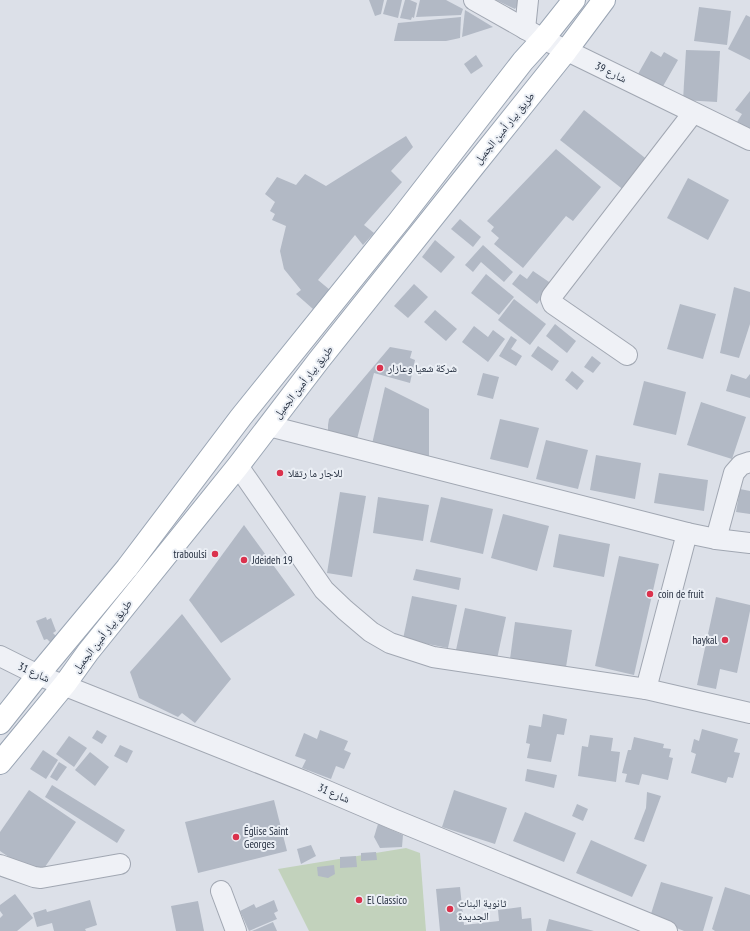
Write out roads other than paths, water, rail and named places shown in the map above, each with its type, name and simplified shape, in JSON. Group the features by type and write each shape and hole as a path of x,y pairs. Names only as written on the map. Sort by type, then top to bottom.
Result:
{"main road":[{"name":"طريق بيار أمين الجميل","path":"0,723 127,568 241,417 399,221 523,61 534,34 574,0"},
{"name":"طريق بيار أمين الجميل","path":"0,763 65,684 88,652 238,466 319,360 566,51 604,0"}],"street":[{"name":"شارع 39","path":"474,0 566,51 750,140"},
{"path":"528,0 534,34"},
{"path":"627,355 553,304 551,299 693,113"},
{"path":"269,426 687,533 716,539 750,543"},
{"path":"716,539 734,473 741,465 750,462"},
{"path":"238,466 324,590 371,632 390,642 433,657 646,689 750,713"},
{"path":"646,689 687,533"},
{"name":"شارع 31","path":"0,656 38,675 65,684 96,698 297,778 393,819 668,931"},
{"path":"0,865 41,878 120,864"},
{"path":"220,891 236,931"}],"place":[{"name":"شركة شعيا وعازار","path":"380,368"},
{"name":"للاجار ما رتقلا","path":"280,473"},
{"name":"traboulsi","path":"215,554"},
{"name":"Jdeideh 19","path":"244,560"},
{"name":"coin de fruit","path":"650,594"},
{"name":"haykal","path":"725,640"},
{"name":"Église Saint Georges","path":"236,837"},
{"name":"El Classico","path":"359,900"},
{"name":"ثانوية البنات الجديدة","path":"450,909"}]}
